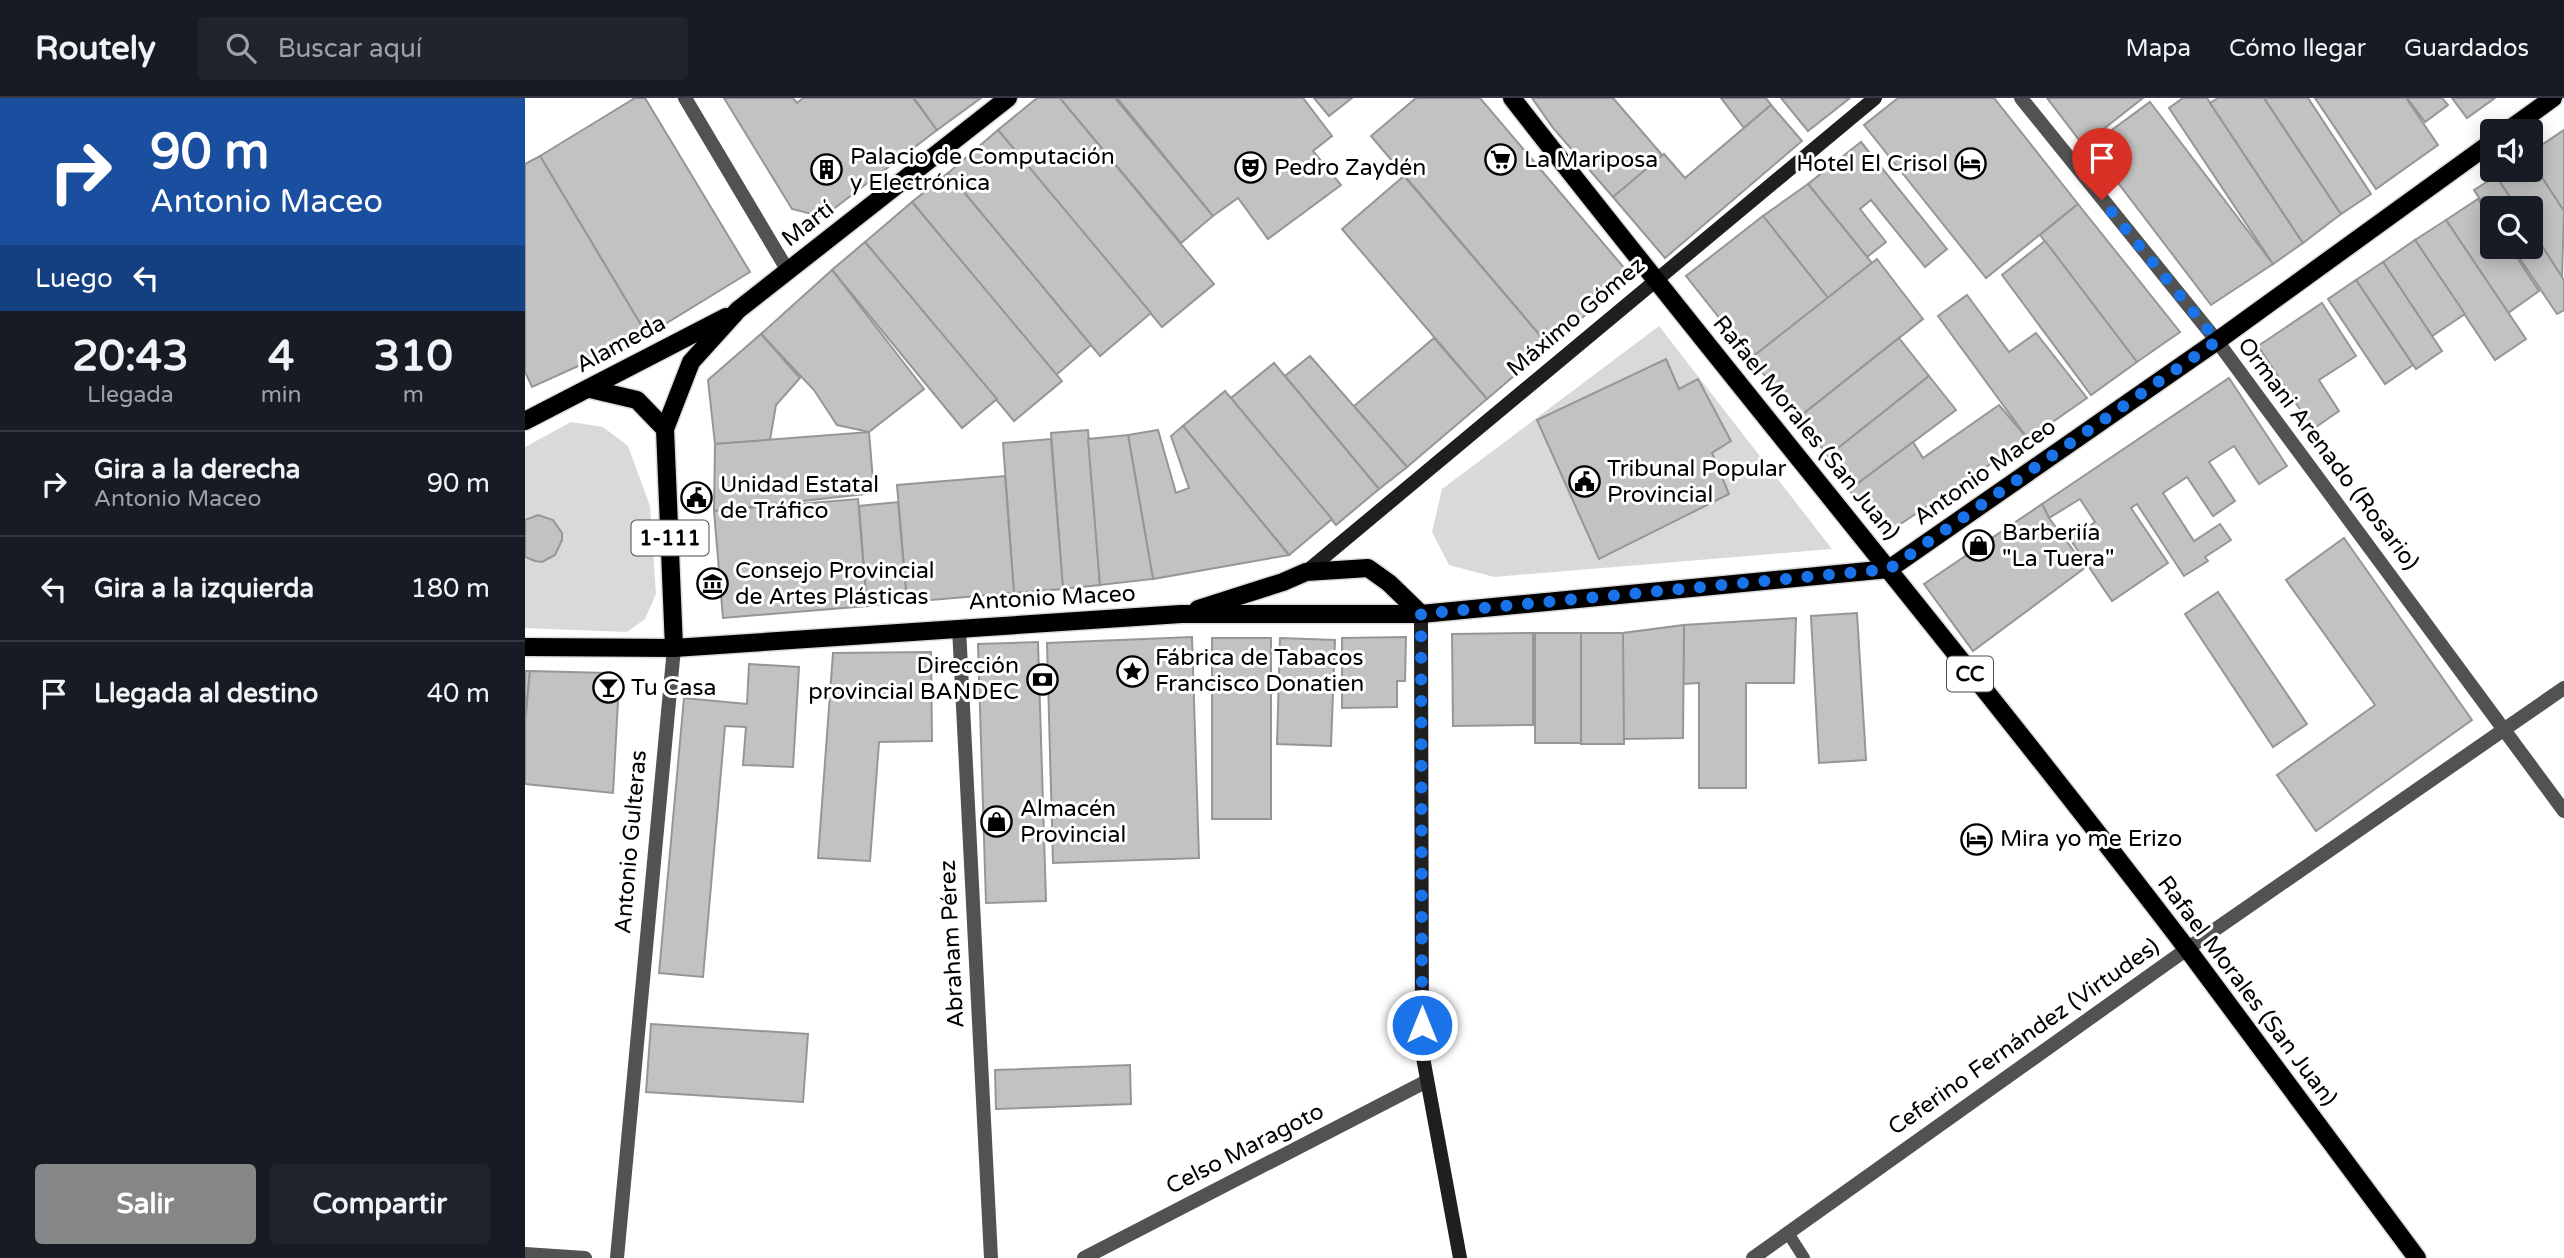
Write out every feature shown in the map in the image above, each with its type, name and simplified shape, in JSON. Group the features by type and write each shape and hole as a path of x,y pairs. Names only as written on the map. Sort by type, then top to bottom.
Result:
{"main road":[{"name":"Martí","path":"738,310 1008,98"},
{"name":"Rafael Morales (San Juan)","path":"1512,98 1655,281 1889,569 2187,949 2417,1258"},
{"name":"Máximo Gómez","path":"1306,572 1875,98"},
{"path":"2524,119 2553,98"},
{"name":"Antonio Maceo","path":"674,648 1181,614 1421,614 1889,569 2217,341 2480,151"},
{"name":"Alameda","path":"525,421 738,310"},
{"name":"Antonio Gulteras","path":"674,648 665,429 679,387 691,362 738,310"},
{"path":"590,389 637,400 665,429"},
{"name":"Antonio Maceo","path":"1181,614 1283,582 1306,572 1368,568 1389,583 1421,614"},
{"path":"1421,614 1422,1052 1460,1258"},
{"path":"525,647 674,648"}],"street":[{"path":"685,98 788,271"},
{"name":"Ormani Arenado (Rosario)","path":"2021,98 2217,341 2564,811"},
{"name":"Abraham Pérez","path":"959,628 991,1258"},
{"name":"Antonio Gulteras","path":"617,1258 674,648"},
{"name":"Ceferino Fernández (Virtudes)","path":"1753,1258 2187,949 2564,688"},
{"name":"Celso Maragoto","path":"1084,1258 1427,1081"},
{"path":"525,1254 585,1258"}],"lane":[{"path":"1788,1233 1804,1258"}],"shaded area":[{"path":"1659,326 1832,549 1494,577 1449,565 1432,532 1442,489"},
{"path":"571,422 603,427 628,446 650,506 656,594 645,619 627,632 525,628 525,447"}],"building":[{"path":"635,98 645,98 750,272 647,335 540,156"},
{"name":"Palacio de Computación y Electrónica","path":"724,98 793,98 797,103 803,98 913,98 937,130 823,217 792,209"},
{"path":"914,98 981,98 937,130"},
{"path":"1037,98 1060,98 1214,284 1162,327 998,130"},
{"path":"1060,98 1115,98 1213,216 1181,243"},
{"name":"Pedro Zaydén","path":"1117,98 1303,98 1332,136 1313,151 1341,185 1268,239 1238,198 1213,216"},
{"path":"1314,98 1352,98 1329,116"},
{"path":"1416,98 1480,98 1631,276 1549,346 1371,136"},
{"path":"1532,98 1613,98 1663,156 1613,197 1553,128"},
{"path":"1721,98 1766,98 1771,105 1744,128"},
{"path":"1781,98 1850,98 1808,131"},
{"name":"Hotel El Crisol","path":"1898,98 1994,98 2078,204 1986,278 1864,125"},
{"path":"2047,98 2143,98 2083,145"},
{"path":"2183,98 2207,98 2303,243 2273,264 2169,108"},
{"path":"2218,98 2264,98 2341,214 2303,243 2210,103"},
{"path":"2264,98 2308,98 2371,194 2341,214"},
{"path":"2315,98 2406,98 2438,145 2376,189"},
{"path":"2407,98 2442,98 2448,105 2425,122"},
{"path":"2452,98 2495,98 2467,118"},
{"path":"2150,102 2273,264 2211,305 2090,146"},
{"path":"1771,105 1802,141 1665,258 1613,197 1664,154 1685,178"},
{"path":"998,130 1151,313 1100,356 948,173"},
{"path":"2564,130 2564,211 2543,179 2543,144"},
{"path":"1861,142 1947,249 1925,267 1871,200 1860,209 1886,242 1867,257 1808,184"},
{"path":"540,156 647,335 532,387 525,372 525,164"},
{"path":"948,173 1091,345 1056,375 912,202"},
{"path":"1404,176 1549,346 1487,399 1342,229"},
{"path":"2543,179 2564,211 2562,277 2543,248 2543,196 2509,196 2500,182 2543,182"},
{"path":"2487,182 2500,182 2509,196 2480,196 2480,199 2474,190"},
{"path":"1808,184 1872,263 1828,298 1763,216"},
{"path":"2478,199 2480,259 2518,259 2539,291 2508,313 2446,220"},
{"path":"912,202 1062,381 1014,421 865,242"},
{"path":"2078,204 2180,332 2137,362 2040,235"},
{"path":"1763,216 1828,298 1751,358 1686,276"},
{"path":"2446,220 2526,339 2495,360 2415,240"},
{"path":"2415,240 2465,314 2432,336 2383,262"},
{"path":"2045,241 2137,362 2091,395 2002,275"},
{"path":"865,242 997,399 962,428 832,270"},
{"path":"2543,248 2564,280 2564,310 2557,314 2520,259 2543,259"},
{"path":"1877,259 1923,319 1798,418 1751,358"},
{"path":"2383,262 2442,351 2416,369 2356,280"},
{"path":"832,270 924,389 869,432 837,425 814,390 761,334"},
{"path":"2356,280 2413,365 2385,384 2328,299"},
{"path":"1967,295 2009,352 2036,333 2087,398 2028,439 1938,316"},
{"path":"2322,303 2356,356 2319,380 2339,411 2313,429 2258,346"},
{"path":"761,334 800,378 776,405 770,440 715,444 708,380"},
{"path":"1434,338 1487,399 1407,467 1354,406"},
{"path":"1899,338 1929,376 1828,456 1798,418"},
{"path":"1310,356 1407,467 1379,489 1285,376"},
{"path":"1666,359 1679,389 1698,379 1731,441 1712,453 1729,494 1599,559 1537,420"},
{"path":"1274,363 1379,489 1336,525 1231,398"},
{"path":"1929,376 1956,410 1849,490 1828,456"},
{"path":"2229,378 2287,466 2259,484 2234,446 2209,462 2235,501 2213,516 2187,477 2163,493 2194,541 2220,524 2231,540 2205,557 2208,561 2184,576 2137,504 2131,508 2168,563 2112,601 2070,539 2095,522 2080,499 2049,518 2042,504"},
{"path":"1225,391 1332,519 1289,555 1183,426"},
{"path":"1999,405 2028,439 1884,535 1849,490 1913,442 1923,458"},
{"path":"1183,426 1289,555 1153,579 1128,435 1158,430 1176,493 1189,488 1171,436"},
{"path":"1088,430 1100,585 1063,589 1051,433"},
{"path":"869,432 874,493 714,511 715,444"},
{"path":"1128,435 1153,579 1100,585 1088,439"},
{"path":"1051,439 1063,589 1014,593 1003,443"},
{"path":"1005,476 1014,593 907,602 897,485"},
{"path":"858,499 867,606 723,618 714,511"},
{"path":"898,502 907,602 867,606 859,506"},
{"path":"2042,504 2049,518 2086,567 1973,651 1924,584"},
{"path":"538,515 553,520 562,533 562,540 555,555 542,562 525,557 525,520"},
{"path":"2344,538 2472,720 2316,831 2277,775 2375,705 2286,580"},
{"path":"2218,592 2307,724 2273,747 2185,614"},
{"path":"1857,613 1866,760 1819,763 1811,616"},
{"path":"1796,618 1794,683 1746,683 1746,788 1699,788 1699,683 1683,684 1684,625"},
{"path":"1684,625 1683,738 1623,739 1623,633"},
{"path":"1533,633 1533,725 1453,726 1452,634"},
{"path":"1535,633 1581,633 1581,743 1535,743"},
{"path":"1581,633 1623,633 1624,744 1581,744"},
{"path":"1192,637 1199,858 1053,863 1047,643"},
{"path":"1406,637 1405,681 1397,681 1397,707 1342,708 1342,638"},
{"path":"1212,638 1271,638 1271,819 1212,819"},
{"path":"1280,638 1335,640 1331,746 1277,744"},
{"path":"1038,642 1046,901 986,903 978,644"},
{"path":"931,652 932,741 879,742 870,861 818,858 833,653"},
{"path":"749,664 799,667 793,767 743,765 746,727 725,726 703,977 659,973 684,698 747,704"},
{"path":"525,671 530,671 525,723"},
{"path":"530,671 608,673 619,683 613,793 525,784 525,723"},
{"path":"651,1024 808,1034 803,1102 646,1092"},
{"path":"1130,1065 1131,1104 996,1109 995,1070"}],"place":[{"name":"La Mariposa","path":"1501,160"},
{"name":"Hotel El Crisol","path":"1971,164"},
{"name":"Pedro Zaydén","path":"1251,168"},
{"name":"Palacio de Computación y Electrónica","path":"827,170"},
{"name":"Tribunal Popular Provincial","path":"1584,482"},
{"name":"Unidad Estatal de Tráfico","path":"697,498"},
{"name":"Barberiía \"La Tuera\"","path":"1979,546"},
{"name":"Consejo Provincial de Artes Plásticas","path":"712,584"},
{"name":"Fábrica de Tabacos Francisco Donatien","path":"1132,671"},
{"name":"Dirección provincial BANDEC","path":"1042,679"},
{"name":"Tu Casa","path":"608,688"},
{"name":"Almacén Provincial","path":"997,822"},
{"name":"Mira yo me Erizo","path":"1977,839"}],"route":[{"path":"1422,1025 1421,614 1889,569 2217,341 2102,200"}]}
